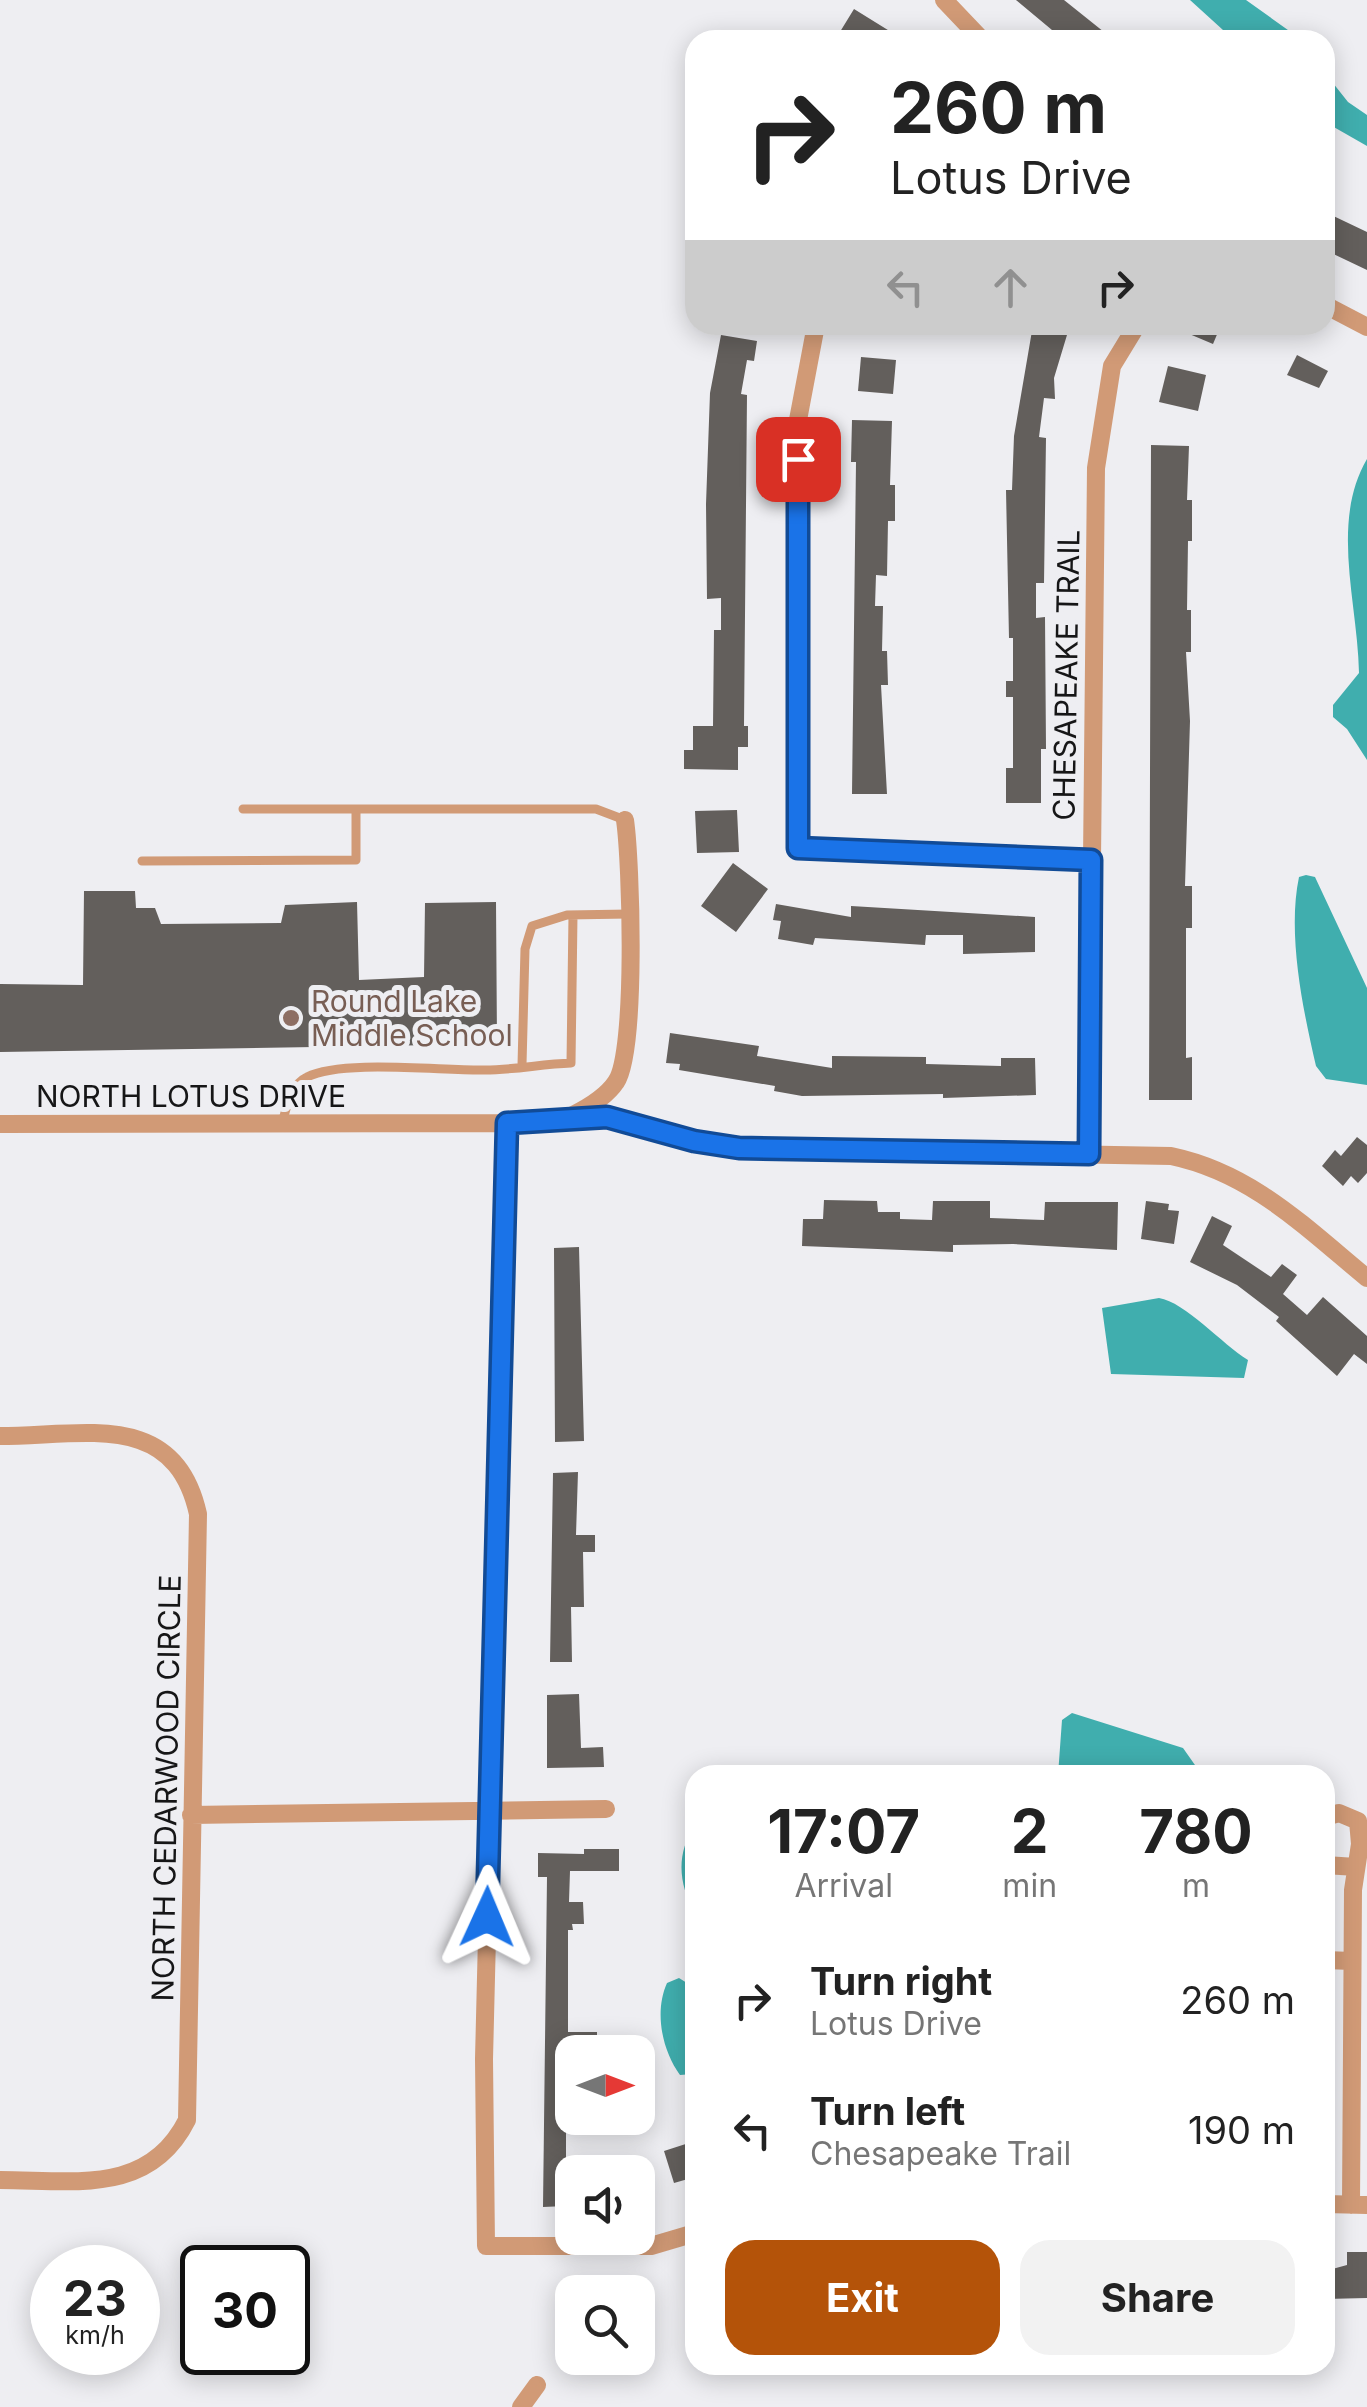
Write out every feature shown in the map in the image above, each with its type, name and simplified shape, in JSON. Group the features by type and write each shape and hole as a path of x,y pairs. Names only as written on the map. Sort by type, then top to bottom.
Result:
{"street":[{"path":"944,0 970,30"},
{"path":"958,30 963,24"},
{"path":"1335,310 1367,327"},
{"path":"814,335 798,420 798,848 1091,860"},
{"name":"CHESAPEAKE TRAIL","path":"1089,1154 1096,468 1112,366 1131,335"},
{"path":"568,1118 594,1104 618,1080 626,1047 631,862 626,820"},
{"name":"NORTH LOTUS DRIVE","path":"0,1124 507,1123 607,1117 694,1141 739,1148 1171,1156 1230,1174 1261,1190 1367,1278"},
{"path":"507,1123 484,2058 486,2246 651,2246 685,2237"},
{"name":"NORTH CEDARWOOD CIRCLE","path":"0,1436 128,1436 154,1443 176,1460 192,1486 198,1514 187,2120 174,2146 152,2166 125,2176 0,2180"},
{"path":"191,1815 606,1809"},
{"path":"1335,1817 1350,1816 1358,1821 1360,1844 1352,1961 1359,2204"},
{"path":"1335,1866 1356,1867"},
{"path":"1335,1960 1352,1961"},
{"path":"520,2407 537,2385"}],"lane":[{"path":"243,809 596,809 626,820"},
{"path":"142,861 356,860 356,809"},
{"path":"522,1065 524,948 532,926 573,916 629,914"},
{"path":"282,1123 292,1092 306,1077 362,1068 491,1070 571,1063 573,916"}],"water":[{"path":"1190,0 1246,0 1288,30 1223,30"},
{"path":"1335,86 1348,102 1367,115 1367,146 1335,128"},
{"path":"1367,459 1367,760 1347,729 1333,717 1333,705 1359,673 1348,536 1356,483"},
{"path":"1299,877 1315,877 1367,988 1367,1085 1326,1079 1316,1066 1296,947"},
{"path":"1159,1298 1180,1307 1248,1360 1244,1378 1111,1374 1102,1308"},
{"path":"1072,1713 1183,1748 1195,1765 1059,1765 1062,1720"},
{"path":"685,1847 685,1891 681,1869"},
{"path":"679,1978 685,1982 685,2075 680,2075 669,2054 662,2030 661,2006 667,1983"}],"building":[{"path":"1016,0 1064,0 1102,30 1052,30"},
{"path":"854,9 888,30 841,30"},
{"path":"1335,217 1367,232 1367,270 1335,255"},
{"path":"721,335 757,341 754,361 747,360 741,394 747,395 744,726 748,726 748,747 738,747 738,770 684,769 684,750 693,750 693,726 713,726 714,630 721,630 721,598 707,599 706,504 710,393"},
{"path":"1031,335 1067,335 1054,378 1055,399 1044,398 1039,437 1046,438 1044,583 1036,583 1036,618 1045,617 1046,749 1041,749 1041,803 1006,803 1006,768 1013,768 1013,697 1006,697 1006,681 1013,681 1013,638 1009,638 1006,490 1012,490 1014,436"},
{"path":"1192,335 1217,335 1213,344"},
{"path":"1297,355 1328,371 1319,388 1287,375"},
{"path":"861,357 896,360 893,394 858,391"},
{"path":"1168,366 1206,375 1198,411 1159,402"},
{"path":"852,420 892,421 890,485 895,485 895,521 888,521 887,576 876,575 875,606 883,606 882,651 887,651 888,685 881,685 887,794 852,794 856,462 851,462"},
{"path":"1151,445 1189,446 1187,500 1192,500 1192,541 1188,541 1187,610 1191,610 1191,652 1186,652 1190,721 1185,886 1192,886 1192,928 1186,928 1186,1058 1192,1057 1192,1100 1149,1100"},
{"path":"737,810 739,852 697,853 695,811"},
{"path":"733,863 768,889 736,932 701,906"},
{"path":"84,891 135,891 136,908 155,908 161,924 281,923 285,905 357,902 359,980 424,977 425,903 496,902 497,1044 0,1052 0,984 83,985"},
{"path":"776,904 851,917 851,906 1035,917 1035,952 963,954 963,935 926,935 925,945 815,938 813,945 778,939 781,921 773,920"},
{"path":"670,1033 759,1046 757,1056 832,1068 832,1056 926,1057 926,1064 1001,1066 1001,1058 1035,1058 1036,1095 802,1096 774,1091 775,1086 679,1070 680,1064 666,1063"},
{"path":"1357,1137 1367,1145 1367,1173 1358,1183 1351,1176 1343,1186 1322,1166 1335,1150 1341,1156"},
{"path":"824,1200 877,1201 878,1212 900,1212 900,1219 932,1220 933,1201 990,1201 990,1218 1044,1220 1045,1202 1118,1202 1117,1250 1013,1244 953,1245 953,1252 802,1246 803,1219 823,1219"},
{"path":"1146,1201 1169,1204 1168,1210 1179,1211 1174,1244 1141,1239"},
{"path":"1212,1216 1232,1226 1223,1245 1271,1277 1282,1264 1297,1275 1283,1294 1307,1315 1323,1297 1367,1336 1367,1364 1354,1354 1337,1376 1276,1321 1279,1317 1237,1285 1190,1262"},
{"path":"579,1247 584,1441 555,1442 554,1248"},
{"path":"578,1472 576,1535 595,1535 595,1552 583,1552 584,1607 571,1607 572,1662 550,1662 553,1473"},
{"path":"579,1694 581,1748 603,1747 604,1767 547,1768 547,1695"},
{"path":"584,1849 619,1849 619,1871 570,1871 569,1902 583,1902 584,1924 572,1924 573,1930 568,1930 568,2032 597,2035 555,2035 555,2135 566,2135 566,2155 555,2155 555,2206 543,2207 547,1877 538,1877 538,1853 584,1854"},
{"path":"685,2144 685,2180 674,2183 664,2151"},
{"path":"1347,2252 1367,2252 1367,2298 1335,2299 1335,2268 1347,2265"}],"place":[{"name":"Round Lake Middle School","path":"291,1018"}],"route":[{"path":"487,1917 507,1123 607,1117 694,1141 739,1148 1089,1154 1091,860 798,848 798,459"}]}
